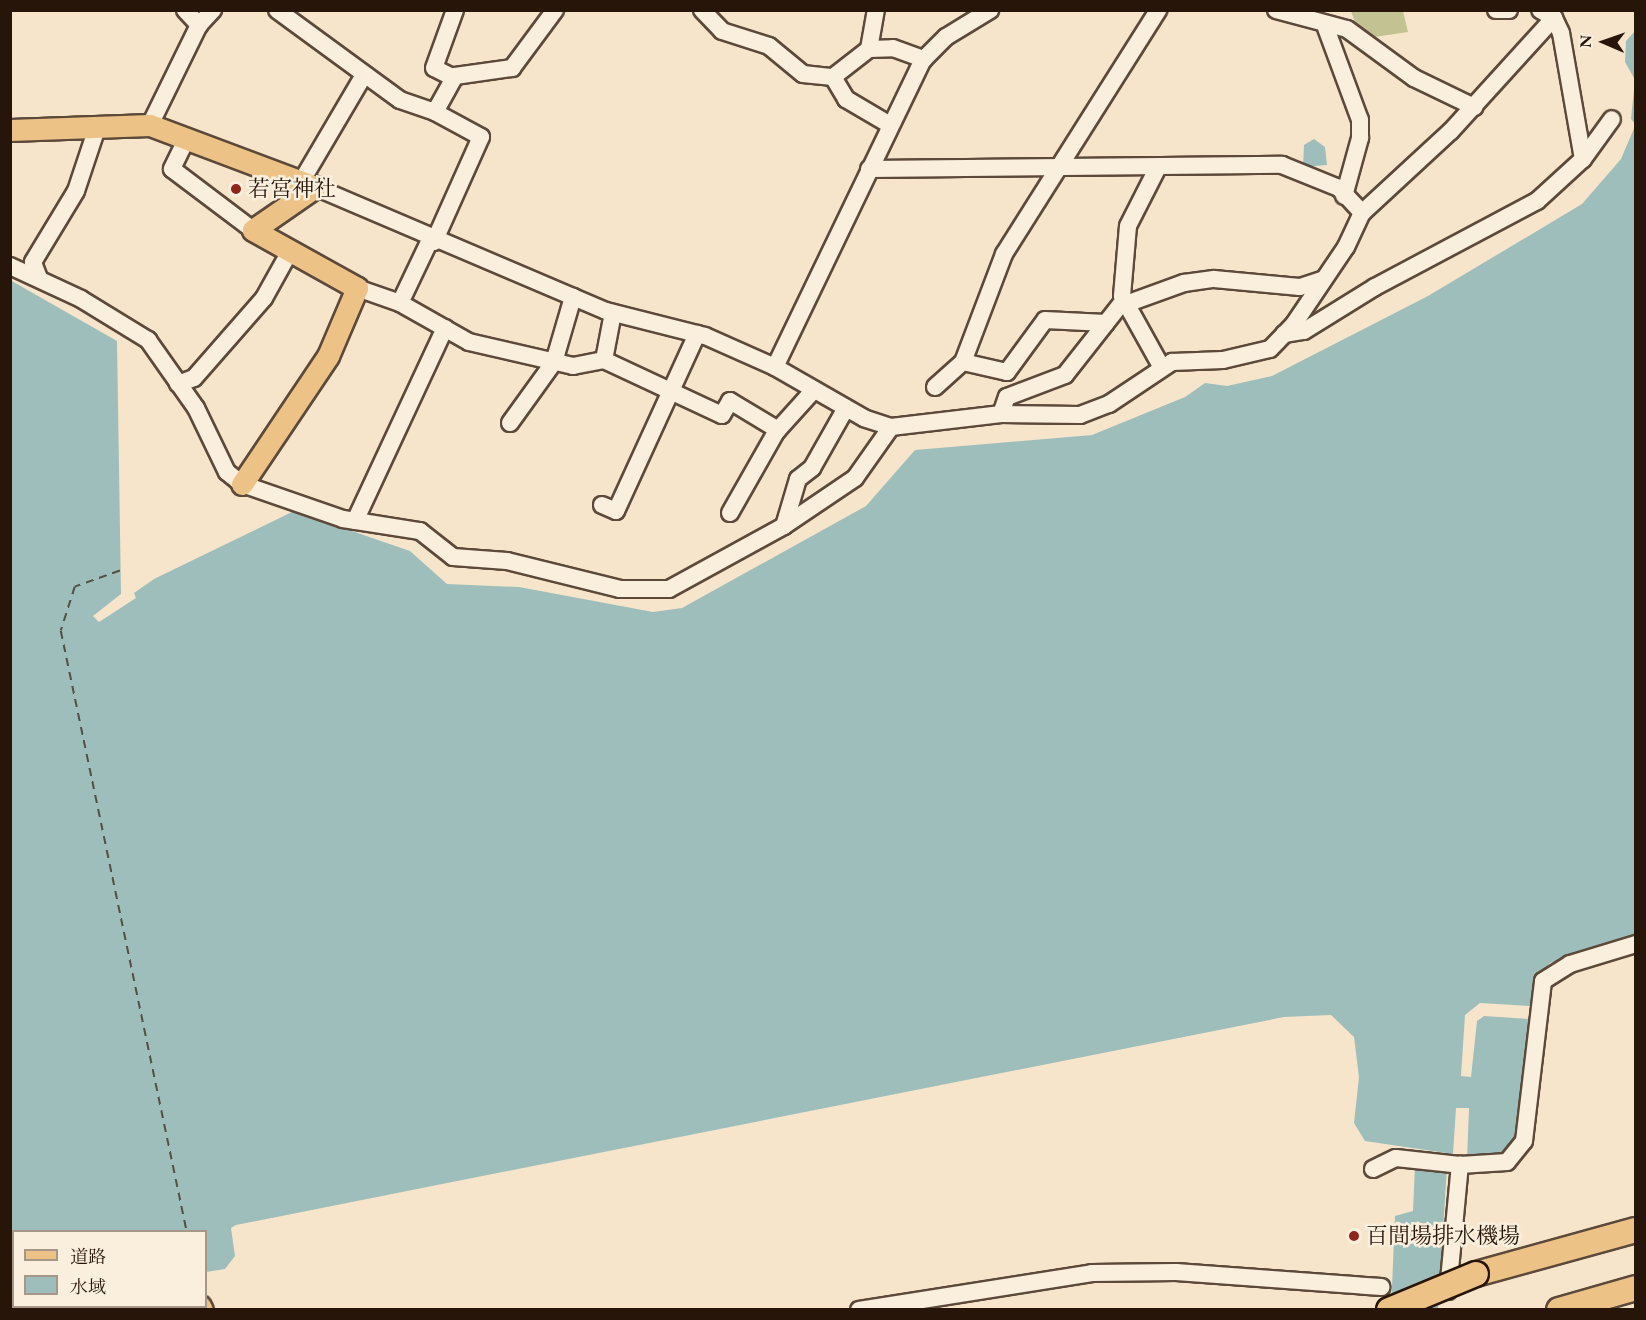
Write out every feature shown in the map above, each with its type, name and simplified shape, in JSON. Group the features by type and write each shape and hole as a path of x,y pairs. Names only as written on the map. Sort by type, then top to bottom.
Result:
{"highway":[{"path":"1389,1310 1476,1274 1635,1230"},
{"path":"1559,1310 1635,1288"},
{"path":"1589,1310 1635,1301"}],"main road":[{"path":"10,130 150,125 185,142 308,185"},
{"path":"242,484 328,356 357,288 289,253 253,230 308,185"}],"street":[{"path":"185,10 199,25"},
{"path":"150,125 199,25 213,10"},
{"path":"277,10 400,100 435,112 481,137 400,303"},
{"path":"455,10 434,68 454,78 512,68 555,10"},
{"path":"702,10 722,31 769,46 803,74 833,77 869,49 893,48 924,59"},
{"path":"869,49 876,10"},
{"path":"775,367 890,125 924,59 946,37 990,10"},
{"path":"935,387 963,362 1004,254 1158,10"},
{"path":"1276,10 1326,28 1347,29 1414,78 1474,107"},
{"path":"1496,10 1509,10"},
{"path":"364,75 308,185 432,241 613,313 697,334 775,367 846,408 891,427 1001,414 1080,415 1109,404 1162,368 1270,349 1284,334 1322,280 1362,213 1474,107 1547,14"},
{"path":"1547,14 1575,98 1583,159"},
{"path":"1326,28 1360,120 1360,138 1344,196"},
{"path":"833,77 846,99 890,125"},
{"path":"435,112 454,78"},
{"path":"1284,334 1304,331 1374,286 1537,201 1583,159 1612,119"},
{"path":"39,278 33,262 76,191 97,128"},
{"path":"185,142 172,169 253,230"},
{"path":"869,169 1056,170 1282,165 1339,188 1362,213"},
{"path":"1158,167 1128,226 1125,302 1162,368"},
{"path":"178,384 194,378 264,298 289,253"},
{"path":"10,266 39,278 148,340 178,384 227,472 242,484 355,521 420,531 453,557 507,561 620,589 669,589 784,526 855,478 891,427"},
{"path":"1001,414 1007,397 1065,375 1125,302 1184,283 1214,279 1300,287 1322,280"},
{"path":"357,288 400,303 470,342 573,366 604,360 675,390 722,415 730,401 778,430"},
{"path":"510,423 554,362 573,297"},
{"path":"604,360 613,313"},
{"path":"963,362 1007,372 1045,321 1106,323"},
{"path":"355,521 445,328"},
{"path":"602,505 616,511 675,390 697,334"},
{"path":"730,513 778,430 814,390"},
{"path":"784,526 798,479 812,468 846,408"},
{"path":"1373,1169 1396,1158 1456,1163 1507,1162 1524,1141 1543,981 1570,964 1635,945"},
{"path":"1448,1291 1456,1163"},
{"path":"859,1310 1092,1273 1176,1272 1381,1287"}],"shaded area":[{"path":"1351,11 1403,11 1408,32 1361,39"}],"water":[{"path":"1635,31 1635,80 1625,62 1626,41"},
{"path":"1635,80 1635,124 1631,119"},
{"path":"1635,126 1635,936 1550,963 1538,976 1530,1006 1480,1003 1465,1015 1461,1076 1471,1077 1477,1021 1484,1016 1529,1019 1518,1144 1510,1152 1467,1160 1469,1108 1456,1108 1453,1154 1365,1141 1354,1123 1359,1077 1354,1037 1331,1015 1284,1017 236,1225 231,1228 235,1256 225,1269 207,1272 207,1230 12,1230 11,1270 10,280 117,341 121,594 93,616 99,622 136,598 134,593 154,579 294,511 410,551 447,584 519,587 653,612 682,608 866,506 915,450 1092,435 1185,397 1205,383 1227,386 1272,376 1428,296 1582,204 1621,159"},
{"path":"1314,139 1325,147 1327,165 1303,167 1304,145"},
{"path":"1415,1165 1447,1167 1438,1309 1391,1310 1395,1216 1413,1211"}],"ferry route":[{"path":"120,571 75,587 61,631 187,1230"}],"place":[{"name":"若宮神社","path":"236,189"},
{"name":"百間場排水機場","path":"1354,1236"}]}
